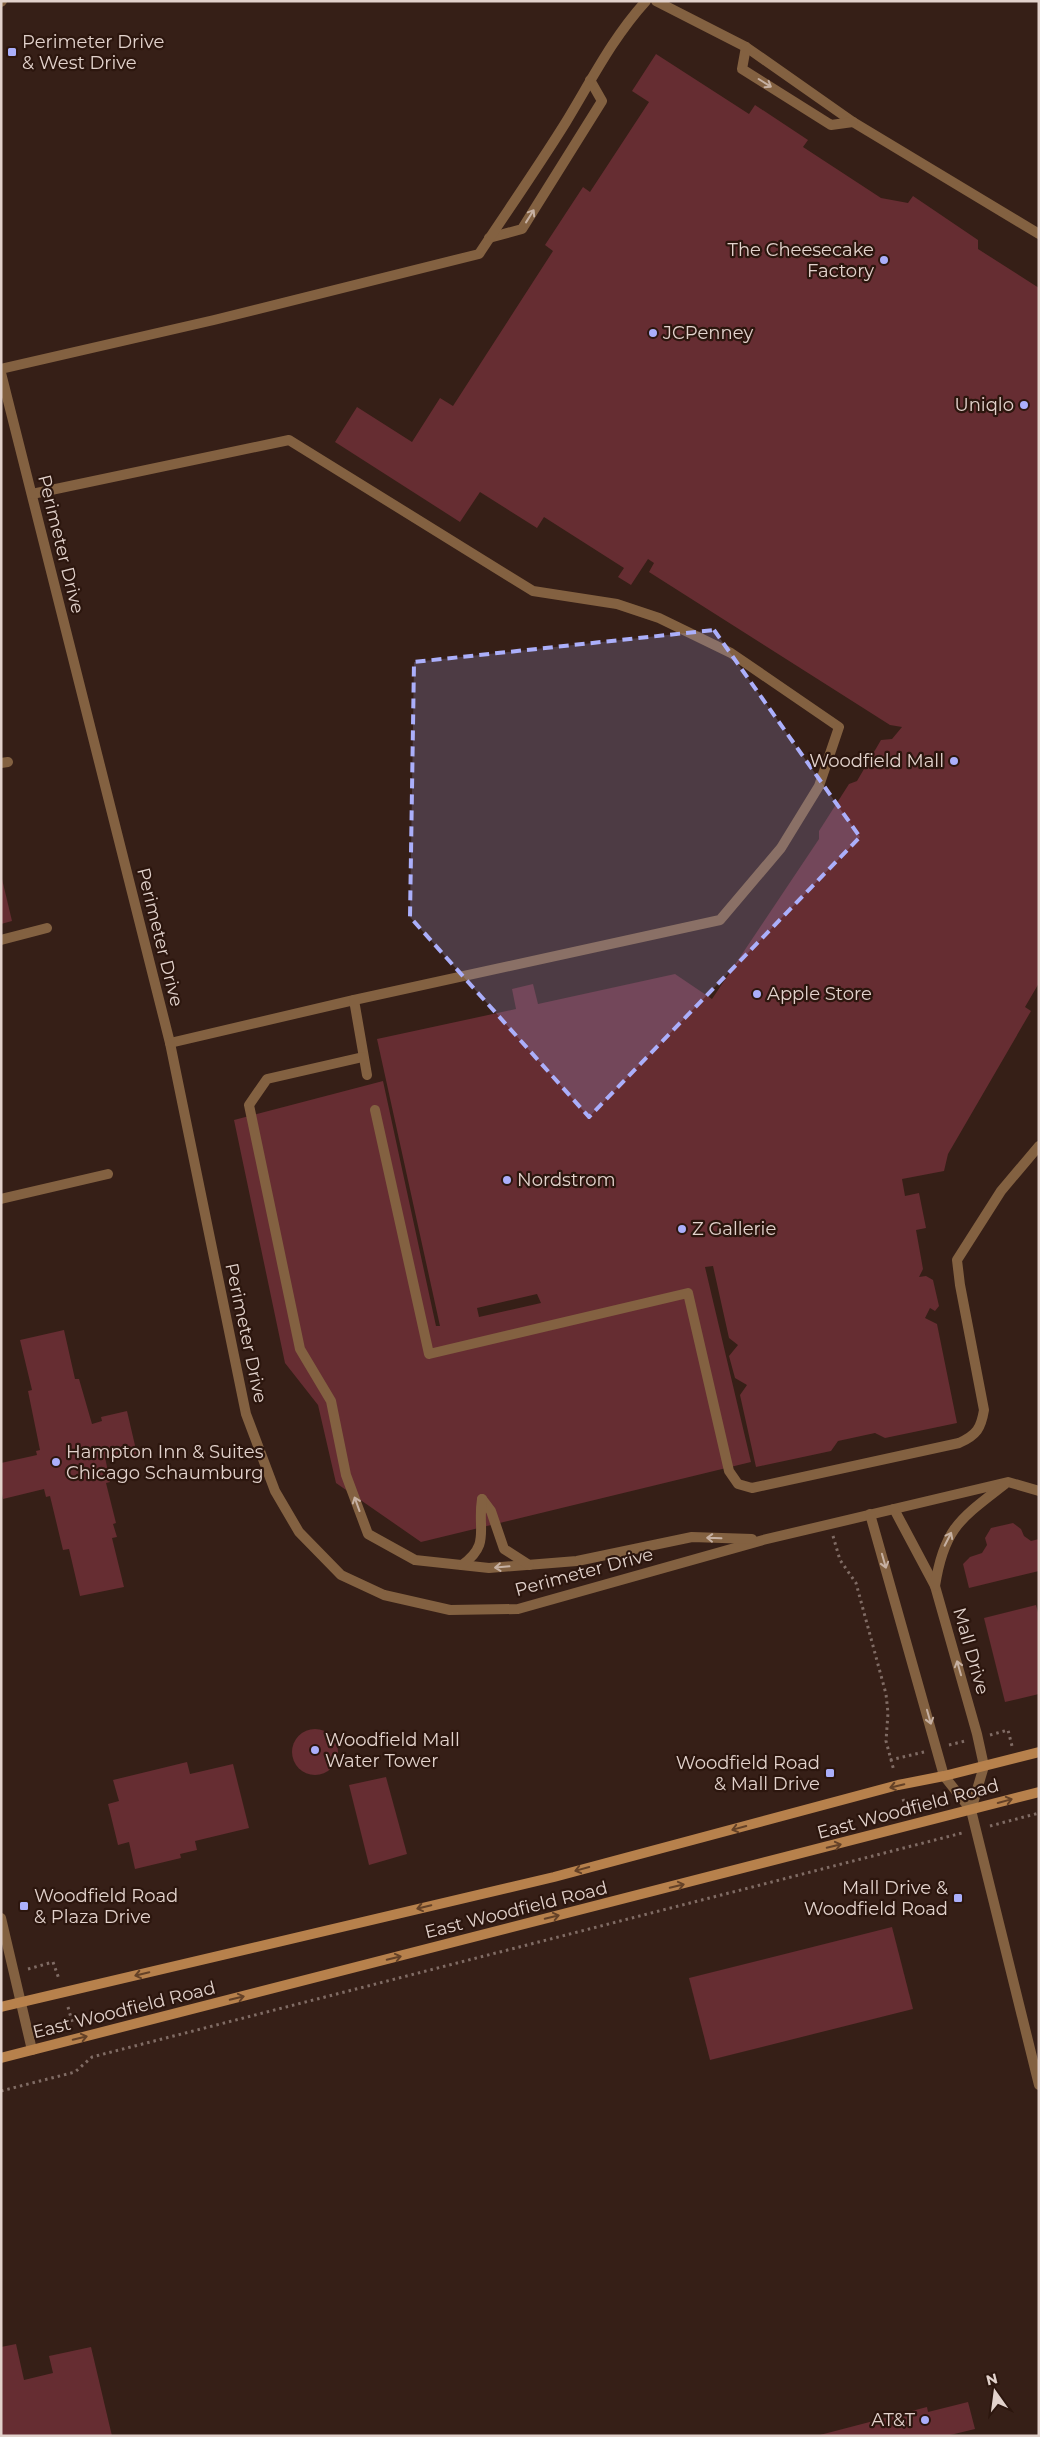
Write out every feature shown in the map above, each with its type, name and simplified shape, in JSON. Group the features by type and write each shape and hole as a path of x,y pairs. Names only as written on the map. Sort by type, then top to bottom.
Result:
{"street":[{"path":"1,369 214,320 479,254 565,123 590,80 632,16 646,1"},
{"path":"656,1 746,47 854,122 1039,234"},
{"path":"746,47 742,68 831,125 854,122"},
{"path":"490,238 522,229 602,101 590,80"},
{"name":"Perimeter Drive","path":"1,374 170,1043 246,1414 275,1492 299,1532 341,1575 384,1595 450,1610 518,1608 763,1540 1008,1482 1039,1491"},
{"path":"32,494 289,440 533,591 617,604 658,618 731,653 839,727 819,786 781,848 720,920 354,1000 170,1043"},
{"path":"1,940 47,928"},
{"path":"354,1000 367,1075"},
{"path":"364,1058 267,1079 249,1105 300,1349 331,1401 346,1475 368,1534 415,1560 489,1568 577,1561 692,1537 763,1540"},
{"path":"375,1110 429,1354 688,1293 729,1472 738,1484 752,1488 960,1443 974,1437 981,1426 984,1410 957,1260 1001,1192 1039,1146"},
{"path":"1,1200 108,1174"},
{"path":"935,1586 940,1558 948,1536 970,1512 1008,1482"},
{"path":"462,1565 473,1557 482,1541 479,1514 482,1500 491,1511 504,1549 529,1565"},
{"name":"Mall Drive","path":"894,1509 935,1586 977,1734 984,1766 972,1810"},
{"name":"Mall Drive","path":"870,1514 944,1776 972,1810 1039,2085"},
{"name":"East Woodfield Road","path":"1,2007 554,1877 898,1785 944,1776 1039,1752"},
{"name":"East Woodfield Road","path":"1,2058 1039,1792"},
{"path":"1,1918 32,2050"}],"path":[{"path":"1,2091 75,2072 92,2057 917,1843 886,1741 888,1713 886,1694 856,1583 840,1560 838,1552"},
{"path":"1031,1816 1039,1813"},
{"path":"53,1962 86,2063"}],"highlighted area":[{"path":"714,630 860,837 589,1117 410,917 414,662"}],"building":[{"name":"Woodfield Mall","path":"656,54 749,114 755,105 808,140 803,147 881,198 908,203 913,196 978,240 978,249 1039,288 1039,983 1025,1007 1031,1011 948,1154 944,1171 902,1179 905,1196 919,1193 926,1228 916,1230 923,1269 919,1277 926,1276 933,1280 939,1306 935,1311 930,1308 925,1318 937,1324 957,1423 885,1438 875,1433 838,1441 831,1451 756,1467 740,1395 747,1385 735,1378 729,1356 738,1345 729,1338 713,1266 705,1267 751,1462 421,1542 336,1483 318,1405 285,1363 234,1120 383,1081 436,1326 440,1326 377,1039 516,1009 512,989 533,984 538,1004 675,974 712,999 819,839 819,831 849,784 857,781 881,740 892,739 902,727 890,725 649,572 654,563 648,559 631,585 618,577 624,568 544,517 537,528 480,492 460,522 335,442 357,407 412,442 440,398 453,406 553,251 545,245 583,187 590,192 649,102 632,91","holes":["537,1294 541,1303 479,1317 477,1308"]},
{"path":"1,880 12,921 1,924"},
{"name":"Hampton Inn & Suites Chicago Schaumburg","path":"64,1330 75,1379 79,1379 92,1424 102,1421 101,1417 127,1411 137,1454 111,1461 110,1455 105,1457 110,1482 106,1483 116,1523 113,1524 117,1537 112,1538 124,1587 80,1596 69,1549 63,1550 50,1496 46,1497 44,1489 3,1499 1,1489 1,1463 37,1455 36,1451 40,1450 28,1391 32,1390 20,1340"},
{"path":"1013,1523 1031,1541 1039,1539 1039,1571 969,1588 963,1564 970,1557 982,1553 987,1545 985,1538 991,1528"},
{"path":"1036,1605 1039,1616 1039,1694 1005,1702 984,1618"},
{"name":"Woodfield Mall Water Tower","path":"315,1729 328,1733 334,1739 338,1752 334,1765 328,1771 315,1775 302,1771 296,1765 292,1752 296,1739 302,1733"},
{"path":"187,1762 190,1774 233,1764 249,1828 195,1841 197,1850 180,1854 181,1858 135,1869 129,1842 118,1845 108,1804 119,1801 113,1780"},
{"path":"386,1777 407,1854 369,1865 349,1785"},
{"path":"892,1927 913,2009 710,2060 689,1978"},
{"path":"16,2344 24,2380 53,2373 49,2356 91,2347 112,2436 1,2436 1,2347"},
{"name":"AT&T","path":"968,2402 975,2429 946,2436 816,2436 927,2407 928,2412"}],"place":[{"name":"Perimeter Drive & West Drive","path":"12,52"},
{"name":"The Cheesecake Factory","path":"884,260"},
{"name":"JCPenney","path":"653,333"},
{"name":"Uniqlo","path":"1024,405"},
{"name":"Woodfield Mall","path":"954,761"},
{"name":"Apple Store","path":"757,994"},
{"name":"Nordstrom","path":"507,1180"},
{"name":"Z Gallerie","path":"682,1229"},
{"name":"Hampton Inn & Suites Chicago Schaumburg","path":"56,1462"},
{"name":"Woodfield Mall Water Tower","path":"315,1750"},
{"name":"Woodfield Road & Mall Drive","path":"830,1773"},
{"name":"Mall Drive & Woodfield Road","path":"958,1898"},
{"name":"Woodfield Road & Plaza Drive","path":"24,1906"},
{"name":"AT&T","path":"925,2420"}]}
